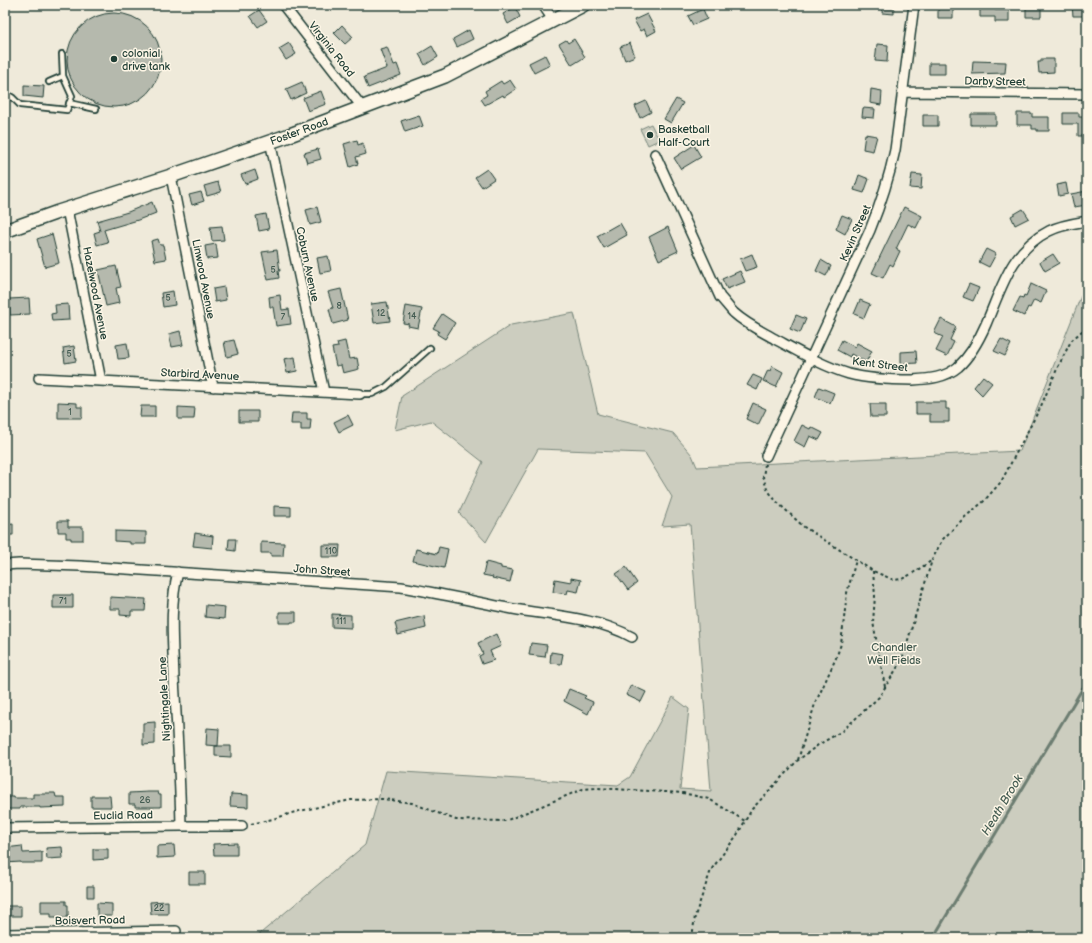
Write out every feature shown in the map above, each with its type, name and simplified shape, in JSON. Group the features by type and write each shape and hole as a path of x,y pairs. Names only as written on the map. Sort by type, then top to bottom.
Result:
{"street":[{"name":"Virginia Road","path":"283,5 362,107"},
{"path":"543,5 553,20"},
{"name":"Foster Road","path":"5,231 270,142 445,76 582,5"},
{"name":"Kevin Street","path":"766,456 881,203 895,150 914,5"},
{"name":"Darby Street","path":"903,92 1087,94"},
{"name":"Coburn Avenue","path":"270,142 324,392"},
{"name":"Kent Street","path":"655,154 720,297 735,313 752,326 810,358 850,374 865,377 905,380 930,379 944,376 957,368 970,354 1012,264 1022,250 1050,230 1087,221"},
{"name":"Linwood Avenue","path":"171,176 213,386"},
{"name":"Hazelwood Avenue","path":"67,209 101,381"},
{"name":"Starbird Avenue","path":"39,378 360,394"},
{"name":"John Street","path":"5,565 38,564 401,587 512,609 596,622 632,637"},
{"name":"Nightingale Lane","path":"178,572 175,587 172,623 179,760 180,826"},
{"name":"Euclid Road","path":"5,828 242,826"},
{"name":"Boisvert Road","path":"5,934 176,930"}],"lane":[{"path":"5,94 13,98 20,105 67,110 72,96 63,76 62,54"},
{"path":"49,82 63,76"},
{"path":"69,103 96,109"},
{"path":"360,394 372,394 386,387 430,348"}],"path":[{"path":"692,938 695,916 711,870 752,809 797,761 847,726 879,697 902,660 932,560 942,540 965,517 983,502 1001,482 1041,406 1071,341 1087,328"},
{"path":"766,456 763,477 767,489 776,501 804,527 873,571 894,580 902,579 932,560"},
{"path":"797,761 814,704 841,644 847,593 856,560"},
{"path":"873,571 875,596 874,622 885,687"},
{"path":"242,826 295,812 351,800 383,799 412,803 456,820 505,821 583,789 597,788 683,793 709,799 745,821"}],"green space":[{"name":"Basketball Half-Court","path":"651,124 659,140 648,145 640,129"},
{"name":"Chandler Well Fields","path":"1087,295 1087,938 255,938 365,845 386,771 618,785 630,777 673,697 689,709 680,789 711,791 690,524 662,526 672,497 645,453 538,449 486,542 459,513 483,462 431,421 395,430 402,396 511,325 574,313 598,414 673,433 692,455 697,467 1020,451 1081,296"}],"building":[{"path":"883,5 894,5 894,14 882,13"},
{"path":"1026,5 1041,5 1041,17 1026,17"},
{"path":"1072,5 1087,5 1087,16 1073,16"},
{"path":"980,6 995,6 995,10 1009,10 1009,22 995,22 995,17 980,17"},
{"path":"515,7 520,17 508,24 503,14"},
{"path":"938,7 953,7 953,18 938,18"},
{"path":"703,9 707,19 693,25 688,16"},
{"path":"259,10 267,21 258,27 250,16"},
{"name":"colonial drive tank","path":"114,13 132,16 147,27 158,42 161,60 158,78 147,93 132,104 114,107 96,104 81,93 70,78 67,60 70,42 81,27 96,16"},
{"path":"647,14 656,31 647,36 644,29 640,31 634,20"},
{"path":"342,25 353,37 345,44 334,33"},
{"path":"469,30 473,39 457,47 453,39"},
{"path":"574,39 585,57 572,65 559,44 566,40 568,43"},
{"path":"289,43 296,54 286,60 279,49"},
{"path":"630,43 635,56 625,60 620,47"},
{"path":"877,44 888,45 887,62 875,61"},
{"path":"432,46 438,57 425,65 419,54"},
{"path":"387,47 394,65 397,64 401,75 368,88 364,77 387,68 380,49"},
{"path":"545,55 550,65 534,73 529,63"},
{"path":"1041,59 1054,59 1054,72 1039,73 1038,62 1041,62"},
{"path":"973,61 1006,62 1005,73 972,74"},
{"path":"929,63 945,63 945,74 929,74"},
{"path":"510,80 516,89 504,97 503,95 485,105 481,99 487,95 485,91 501,81 503,84"},
{"path":"302,82 306,93 291,100 286,89"},
{"path":"24,85 44,86 43,98 24,96"},
{"path":"871,89 882,91 881,105 870,103"},
{"path":"321,91 326,104 308,111 303,98"},
{"path":"676,99 683,103 671,123 664,119"},
{"path":"646,101 651,112 640,118 635,106"},
{"path":"863,108 875,109 874,118 862,117"},
{"path":"1017,113 1032,113 1032,117 1049,117 1049,131 1037,131 1037,129 1032,129 1032,125 1017,125"},
{"path":"1063,113 1079,113 1079,117 1087,117 1087,136 1078,136 1078,124 1063,124"},
{"path":"971,114 996,114 996,125 971,125"},
{"path":"419,115 423,126 405,132 401,121"},
{"path":"923,115 938,115 938,126 923,126"},
{"path":"865,134 877,136 873,151 863,149"},
{"path":"357,140 358,145 363,143 366,154 356,157 358,164 350,167 344,144"},
{"path":"694,145 701,157 681,169 674,158"},
{"path":"318,149 321,159 307,163 304,153"},
{"path":"487,169 494,179 482,187 475,177"},
{"path":"255,170 258,179 245,184 241,175"},
{"path":"912,174 922,175 921,189 910,188"},
{"path":"859,175 869,179 864,193 854,190"},
{"path":"218,182 221,192 207,196 204,186"},
{"path":"1066,183 1068,194 1059,196 1057,185"},
{"path":"1087,191 1087,205 1074,207 1071,194"},
{"path":"201,192 204,201 192,205 189,195"},
{"path":"152,202 156,213 104,230 108,242 97,245 94,233 100,231 97,221 128,212"},
{"path":"317,207 321,222 310,225 306,210"},
{"path":"904,207 922,216 916,228 908,224 896,249 900,251 893,266 890,264 883,278 872,273"},
{"path":"1023,209 1029,218 1015,225 1011,216"},
{"path":"266,214 269,229 259,231 256,216"},
{"path":"842,215 852,219 845,234 836,229"},
{"path":"620,223 627,235 604,248 597,236"},
{"path":"222,226 224,240 212,241 210,227"},
{"path":"668,227 678,251 659,260 649,237"},
{"path":"52,234 59,263 45,267 37,239"},
{"path":"158,239 160,245 163,245 166,259 155,261 151,241"},
{"path":"216,244 218,258 207,259 205,246"},
{"path":"986,249 996,254 989,267 979,262"},
{"path":"277,250 280,271 278,271 279,278 268,280 262,252"},
{"path":"752,254 757,267 745,271 740,259"},
{"path":"1053,254 1059,263 1045,271 1040,262"},
{"path":"328,256 331,271 320,273 317,258"},
{"path":"821,260 831,266 826,276 816,271"},
{"path":"116,266 121,287 116,288 119,303 106,306 98,270"},
{"path":"740,271 745,282 727,289 722,279"},
{"path":"969,284 979,288 973,301 963,297"},
{"path":"1031,284 1046,291 1041,303 1034,300 1030,308 1028,307 1024,316 1013,311 1020,297 1023,298 1024,295 1026,296"},
{"path":"224,287 226,300 215,302 213,289"},
{"path":"341,289 348,320 333,324 329,309 333,308 328,292"},
{"path":"173,291 175,305 163,307 161,293"},
{"path":"280,295 282,310 289,309 291,324 276,326 273,307 270,307 269,297"},
{"path":"29,298 30,314 10,315 9,299"},
{"path":"860,300 870,304 864,318 854,314"},
{"path":"387,302 390,321 374,323 371,304"},
{"path":"68,304 69,320 52,321 51,314 56,313 55,305"},
{"path":"406,306 422,309 418,328 408,326 409,324 403,323"},
{"path":"442,314 455,323 445,339 437,334 439,331 433,328"},
{"path":"796,315 806,319 800,333 790,329"},
{"path":"941,319 956,327 950,340 954,342 947,356 936,351 943,337 934,333"},
{"path":"180,331 183,345 172,347 169,334"},
{"path":"1001,339 1011,344 1005,356 994,351"},
{"path":"234,340 238,354 227,357 224,342"},
{"path":"842,340 855,347 857,343 872,351 866,362 851,354 850,357 837,350"},
{"path":"345,341 349,359 357,358 359,369 343,373 341,365 336,366 332,348 338,347 337,343"},
{"path":"127,343 129,358 118,359 116,345"},
{"path":"74,346 76,361 65,363 63,348"},
{"path":"916,351 917,363 901,364 901,352"},
{"path":"295,357 297,371 287,373 284,359"},
{"path":"772,366 783,372 776,387 763,381 768,370 770,371"},
{"path":"753,375 762,379 757,390 747,385"},
{"path":"983,376 992,383 982,395 974,387"},
{"path":"819,387 834,393 830,403 815,397"},
{"path":"58,402 77,403 77,407 82,407 82,418 58,418"},
{"path":"916,402 946,402 946,409 949,409 949,422 930,422 930,414 916,414"},
{"path":"753,403 766,409 758,425 746,419"},
{"path":"870,404 886,404 886,417 871,417"},
{"path":"141,406 155,406 155,417 140,417"},
{"path":"178,407 195,408 194,419 178,419"},
{"path":"239,411 258,411 258,422 239,422"},
{"path":"292,413 307,413 307,419 311,419 310,430 301,430 301,424 291,424"},
{"path":"348,415 353,425 339,432 334,422"},
{"path":"802,425 810,429 811,427 823,433 819,440 810,436 805,447 794,441"},
{"path":"274,506 291,507 291,516 274,516"},
{"path":"58,521 68,521 68,527 83,527 83,540 71,540 71,538 66,538 66,532 58,532"},
{"path":"13,524 13,535 5,535 5,525"},
{"path":"115,531 146,532 146,544 130,544 130,542 115,541"},
{"path":"195,533 213,536 212,548 193,546"},
{"path":"229,539 236,539 235,551 228,550"},
{"path":"261,542 284,543 283,556 271,556 271,553 261,553"},
{"path":"322,545 340,545 339,557 322,557"},
{"path":"439,547 448,549 444,568 413,561 416,549 437,554"},
{"path":"486,562 501,566 501,568 513,570 510,582 483,575"},
{"path":"626,567 637,583 628,590 616,574"},
{"path":"571,578 581,580 578,592 568,590 567,594 553,592 555,579 571,582"},
{"path":"53,595 73,595 73,608 53,608"},
{"path":"110,597 146,599 145,611 131,611 131,616 120,615 120,609 110,609"},
{"path":"206,605 225,607 224,619 205,617"},
{"path":"279,612 296,612 296,622 279,623"},
{"path":"332,614 351,615 351,628 332,627"},
{"path":"424,616 426,628 398,635 395,623"},
{"path":"496,634 501,646 490,651 494,660 482,664 479,656 483,654 478,643"},
{"path":"531,643 547,645 545,657 529,655"},
{"path":"551,652 563,654 561,664 550,663"},
{"path":"631,685 646,692 641,702 626,695"},
{"path":"569,689 586,696 584,698 593,702 588,714 564,701"},
{"path":"155,722 155,744 143,745 143,723"},
{"path":"207,728 219,729 218,746 206,745"},
{"path":"215,746 231,746 231,757 215,756"},
{"path":"158,792 159,795 161,795 161,807 135,807 135,804 129,804 129,793"},
{"path":"45,793 55,793 56,797 65,797 65,807 20,807 20,809 5,809 5,797 33,798 33,794 46,794"},
{"path":"231,794 248,795 248,807 230,806"},
{"path":"91,796 110,796 111,807 91,807"},
{"path":"237,843 237,855 214,855 213,844"},
{"path":"174,845 175,857 157,858 157,846"},
{"path":"22,846 23,853 42,852 42,863 5,863 5,848"},
{"path":"62,847 63,858 47,859 46,848"},
{"path":"93,849 108,849 108,859 93,860"},
{"path":"189,872 205,872 205,884 189,884"},
{"path":"87,886 94,886 94,897 87,897"},
{"path":"41,901 66,901 66,905 68,905 68,917 51,917 51,913 41,913"},
{"path":"168,901 168,914 151,914 150,902"},
{"path":"97,903 112,904 112,916 97,916"},
{"path":"5,906 21,906 21,916 5,916"}],"waterway":[{"name":"Heath Brook","path":"933,938 1087,681"}],"place":[{"name":"colonial drive tank","path":"114,59"},
{"name":"Basketball Half-Court","path":"650,135"}]}
